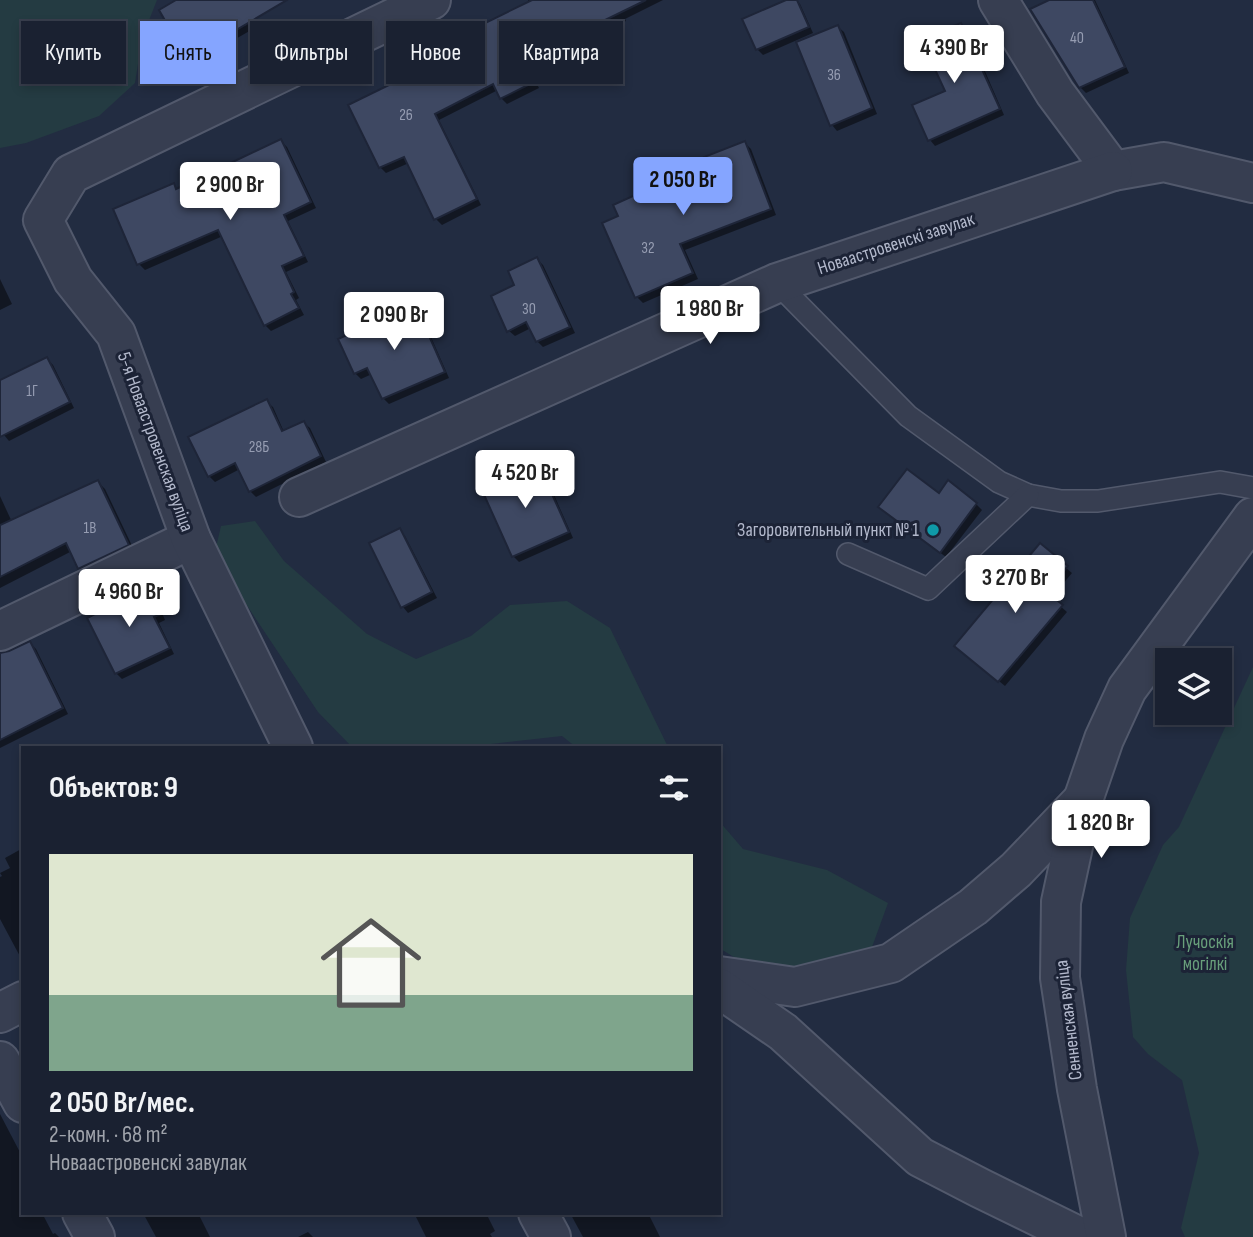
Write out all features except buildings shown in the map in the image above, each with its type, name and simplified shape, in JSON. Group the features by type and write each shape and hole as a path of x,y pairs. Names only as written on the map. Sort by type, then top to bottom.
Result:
{"street":[{"name":"5-я Новаастровенская вуліца","path":"293,746 191,539 116,334 73,280 43,219 71,174 431,0"},
{"path":"998,0 1055,93 1113,171"},
{"name":"Новаастровенскі завулак","path":"299,496 777,283 1113,171 1164,162 1253,183"},
{"name":"Сенненская вуліца","path":"1107,1237 1077,1089 1060,978 1061,902 1083,800 1104,739 1127,689 1253,517"},
{"path":"0,631 191,539"},
{"path":"721,976 795,988 891,963 973,907 1016,870 1083,800"},
{"path":"721,989 783,1032 920,1157 1080,1237"},
{"path":"0,1013 21,1002"},
{"path":"0,1060 21,1099"},
{"path":"83,1215 95,1237"},
{"path":"539,1215 551,1237"}],"lane":[{"path":"777,283 908,416 999,482 1028,495 1061,501 1098,501 1220,482 1253,488"},
{"path":"848,554 928,589 1028,495"}],"green space":[{"path":"0,0 157,0 149,21 140,21 140,51 135,83 99,116 26,143 0,148"},
{"path":"255,521 284,561 367,634 416,659 471,636 510,605 567,601 610,628 668,746 575,746 562,736 478,746 351,746 318,712 214,556 221,526"},
{"name":"Лучоскія могілкі","path":"1253,667 1253,1237 1185,1237 1181,1228 1199,1153 1182,1080 1148,1054 1133,1037 1126,970 1130,918 1163,845 1179,827 1226,725 1232,725 1232,712"},
{"path":"721,823 743,849 827,870 888,903 872,947 833,966 749,966 721,949"}],"place":[{"name":"Загоровительный пункт № 1","path":"933,530"}]}
